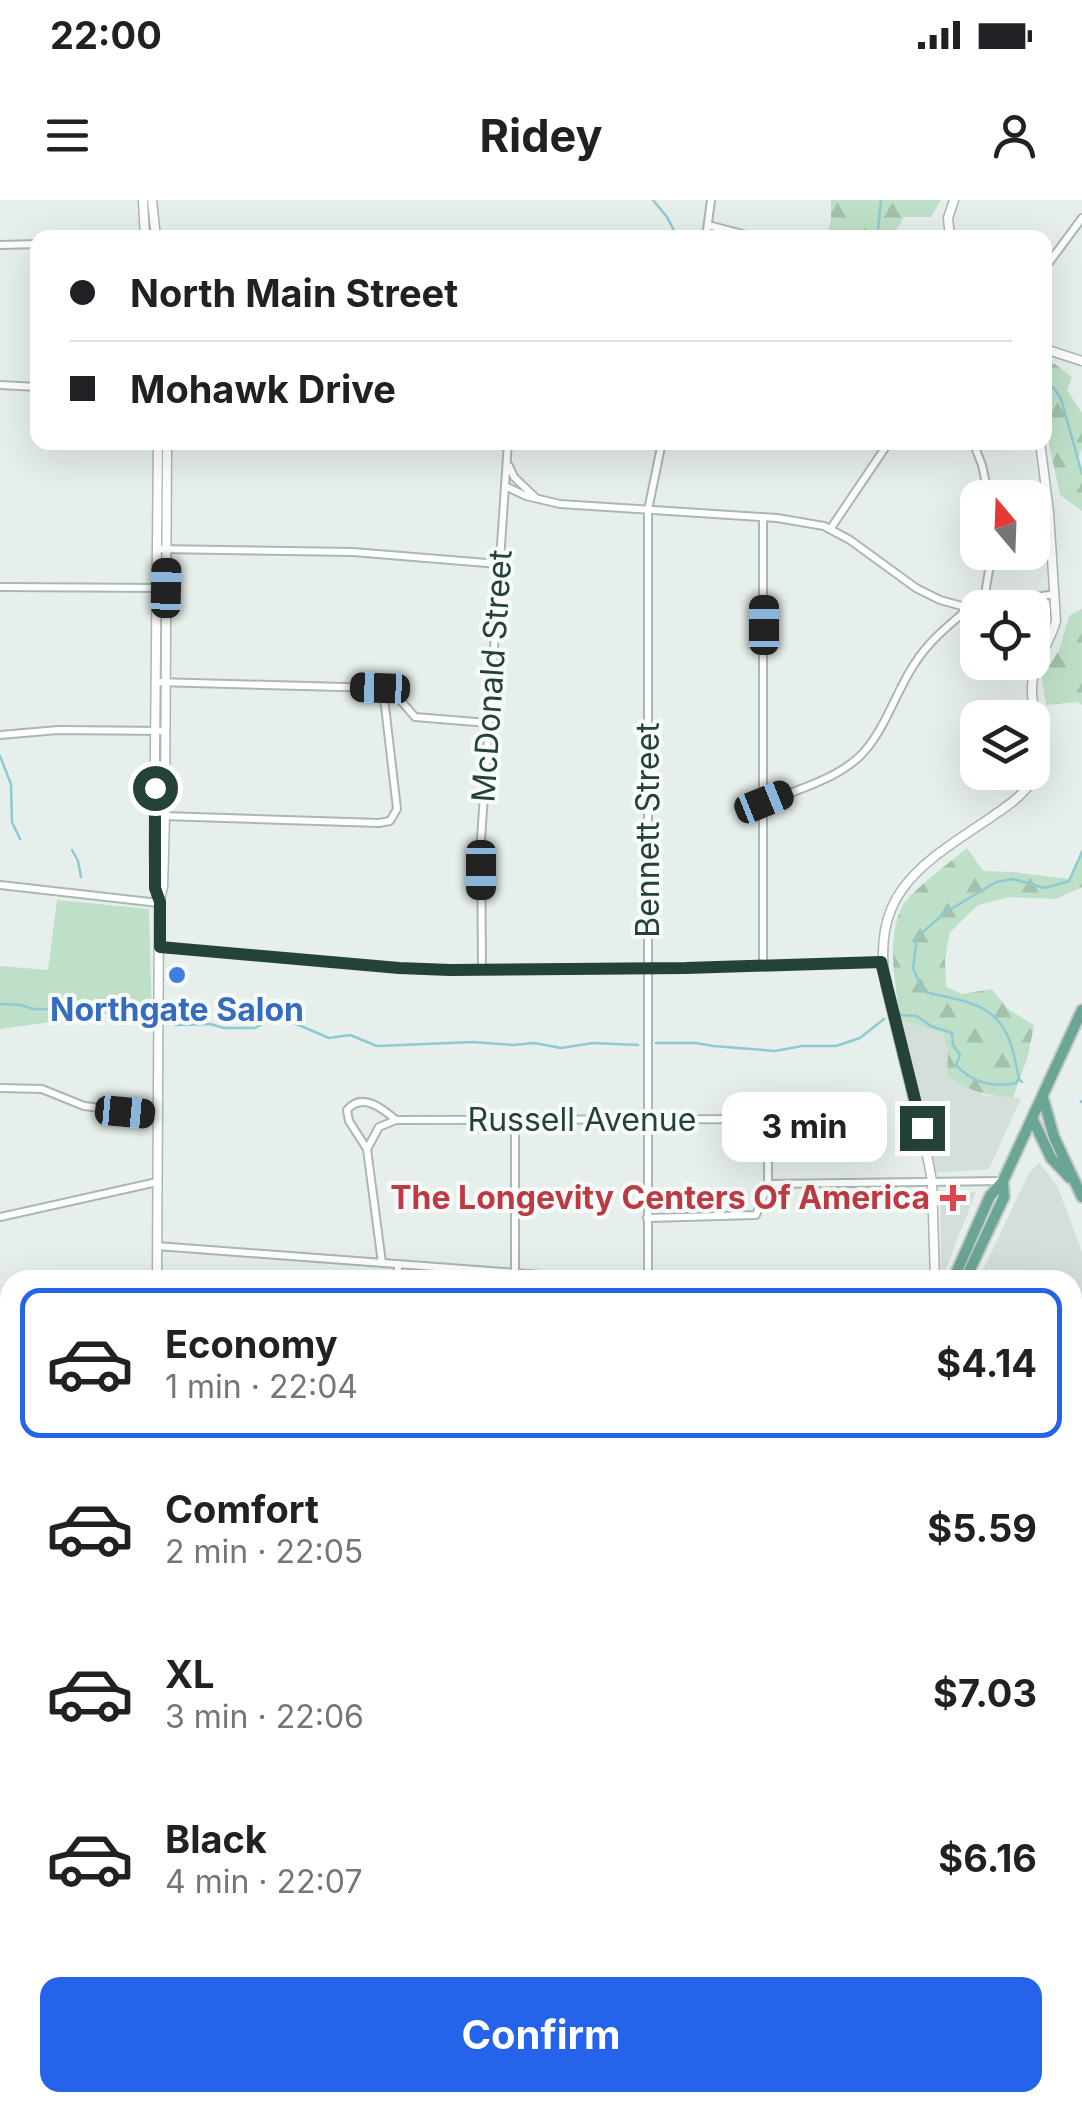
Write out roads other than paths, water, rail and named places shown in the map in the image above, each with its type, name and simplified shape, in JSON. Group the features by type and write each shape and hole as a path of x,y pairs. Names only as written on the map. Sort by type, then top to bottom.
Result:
{"main road":[{"path":"957,1270 1082,1010"},
{"path":"1043,1098 1054,1136 1082,1197"},
{"path":"1032,1120 1051,1158 1075,1182"},
{"path":"970,1270 1004,1197 1003,1181"}],"street":[{"path":"143,200 145,230"},
{"path":"152,200 155,230"},
{"path":"707,230 712,200"},
{"path":"949,230 948,218 954,200"},
{"path":"1052,259 1082,218"},
{"path":"708,225 727,230"},
{"path":"0,245 30,244"},
{"path":"1052,351 1082,360"},
{"path":"0,385 30,386"},
{"path":"158,450 162,588 155,888 160,902"},
{"path":"162,549 167,450"},
{"name":"McDonald Street","path":"482,969 481,840 508,450"},
{"name":"Bennett Street","path":"648,1270 648,510 660,450"},
{"path":"831,528 884,450"},
{"path":"976,450 985,480"},
{"path":"935,1270 932,1180 881,962 884,924 904,886 919,869 1010,804 1027,788 1042,760 1044,739 1032,688 1034,672 1056,621 1041,450"},
{"path":"507,462 514,477 537,499"},
{"path":"505,486 560,504 763,517 831,528 916,588 960,606"},
{"path":"763,517 764,964"},
{"path":"162,549 353,552 500,564"},
{"path":"0,587 162,588"},
{"path":"1050,595 1055,594"},
{"path":"764,802 838,772 861,756 914,664 960,615"},
{"path":"161,682 380,688 395,694 415,717 488,723"},
{"path":"157,1270 160,902 166,816 166,731 161,682"},
{"path":"155,816 390,821 397,809 380,688"},
{"path":"0,736 58,730 166,731"},
{"path":"0,885 160,902"},
{"path":"160,947 399,968 648,968 881,962"},
{"path":"0,1088 42,1089 84,1106 158,1114"},
{"name":"Russell Avenue","path":"367,1149 346,1115 350,1106 358,1102 373,1104 396,1120 756,1120 765,1122 768,1128 768,1184"},
{"path":"382,1263 367,1149 379,1127 396,1120"},
{"path":"515,1120 516,1270"},
{"path":"647,1218 751,1217 760,1211 768,1184 1003,1181"},
{"path":"0,1217 157,1182"},
{"path":"157,1246 477,1270"},
{"path":"398,1264 398,1270"}],"waterway":[{"path":"653,200 674,230"},
{"path":"878,230 881,200"},
{"path":"1052,387 1061,399 1082,474"},
{"path":"0,756 11,784 12,822 20,839"},
{"path":"72,850 81,877"},
{"path":"1022,1082 1006,1033 993,1015 970,1003 923,991 913,968 917,937 946,912 996,882 1013,879 1045,888 1069,881 1082,852"},
{"path":"0,1004 49,1009"},
{"path":"74,1010 97,1010 138,1021"},
{"path":"900,1015 917,1016 952,1033 953,1045 960,1055 956,1065 976,1080 992,1084 1018,1080"},
{"path":"176,1025 255,1028 282,1018 329,1038 350,1035 377,1046 473,1042 534,1043 561,1048 593,1043 638,1045"},
{"path":"656,1043 775,1051 836,1046 860,1038 884,1019"}],"place":[{"name":"Northgate Salon","path":"177,975"},
{"name":"The Longevity Centers Of America","path":"953,1198"}]}
